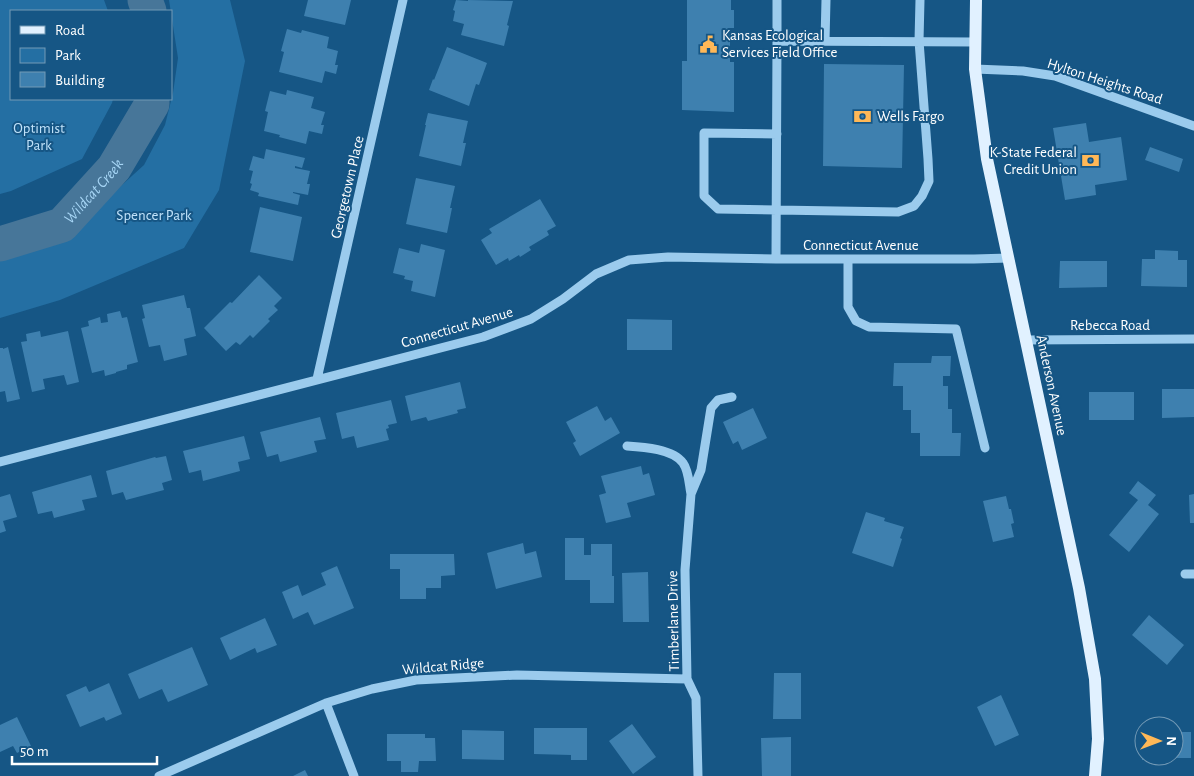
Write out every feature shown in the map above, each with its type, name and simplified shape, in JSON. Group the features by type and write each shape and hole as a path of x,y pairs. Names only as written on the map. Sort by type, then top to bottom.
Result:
{"main road":[{"name":"Anderson Avenue","path":"976,0 975,69 987,159 1079,588 1095,679 1098,739 1095,776"}],"street":[{"name":"Georgetown Place","path":"317,379 403,0"},
{"path":"776,259 777,0"},
{"path":"825,41 826,0"},
{"path":"776,134 704,133 704,196 718,209 898,212 914,206 922,196 928,181 919,42 920,0"},
{"path":"777,41 975,42"},
{"name":"Hylton Heights Road","path":"975,69 1023,71 1055,76 1194,126"},
{"name":"Connecticut Avenue","path":"0,462 483,337 531,319 563,299 596,274 629,260 668,258 1009,258"},
{"path":"848,259 848,307 856,321 870,327 956,329 985,448"},
{"name":"Rebecca Road","path":"1025,340 1194,338"},
{"path":"691,494 701,470 711,408 718,400 732,397"},
{"path":"627,446 659,450 675,456 683,463 691,494"},
{"name":"Timberlane Drive","path":"691,494 685,570 687,679 696,698 698,776"},
{"name":"Wildcat Ridge","path":"159,776 326,703 372,689 416,680 517,674 687,679"},
{"path":"326,703 354,776"}],"green space":[{"name":"Optimist Park","path":"0,0 104,0 108,10 10,10 10,100 113,100 82,159 11,191 0,194"},
{"name":"Spencer Park","path":"169,0 230,0 245,61 219,190 184,248 60,300 0,318 0,259 63,233 101,204 144,165 165,125 172,100 178,58"}],"building":[{"path":"308,0 351,0 345,25 304,16"},
{"path":"456,0 513,1 504,46 461,35 464,24 453,21 455,11 453,10"},
{"name":"Kansas Ecological Services Field Office","path":"687,0 731,0 731,10 734,10 734,28 730,28 730,62 734,62 734,112 682,110 682,61 687,61"},
{"path":"287,29 301,33 302,30 329,37 327,48 338,51 335,65 338,65 336,74 325,71 322,83 279,72 284,52 281,51"},
{"path":"447,47 487,63 479,85 476,84 469,106 429,90"},
{"name":"Wells Fargo","path":"824,64 904,65 902,168 823,166"},
{"path":"287,90 314,97 311,108 325,112 321,125 324,125 322,134 309,131 306,144 264,131 268,112 265,111 270,91 286,95"},
{"path":"428,113 468,121 463,143 466,143 461,166 419,156"},
{"name":"K-State Federal Credit Union","path":"1086,123 1089,142 1121,137 1127,180 1095,185 1096,195 1065,200 1053,128"},
{"path":"1150,147 1183,159 1179,172 1145,160"},
{"path":"266,149 305,158 302,168 295,166 295,168 310,171 307,184 310,184 308,195 293,192 300,195 298,205 258,196 259,193 250,190 253,171 249,170 253,156 264,159"},
{"path":"416,178 455,186 447,233 406,224"},
{"path":"540,199 556,226 547,231 549,235 529,247 531,250 520,257 519,255 509,261 508,258 496,265 481,240 492,233 489,229"},
{"path":"260,207 302,217 293,261 250,252"},
{"path":"421,244 445,250 435,297 411,291 413,281 404,279 405,276 393,273 399,248 419,253"},
{"path":"1155,250 1178,251 1178,260 1187,260 1187,287 1141,286 1142,259 1155,259"},
{"path":"1060,261 1107,261 1107,287 1059,288"},
{"path":"259,275 282,298 274,306 278,310 253,338 250,335 240,345 236,342 226,351 204,328"},
{"path":"184,295 187,308 190,308 196,336 184,339 187,355 164,361 160,345 149,347 142,319 145,318 142,305"},
{"path":"120,311 122,318 127,317 138,362 127,365 127,369 105,376 104,370 92,373 81,328 89,326 88,321 100,317 101,323 108,322 107,314"},
{"path":"627,319 672,320 672,350 627,350"},
{"path":"40,331 41,337 68,331 79,382 67,385 64,375 43,379 45,389 32,392 21,342 27,341 26,334"},
{"path":"8,347 20,399 7,402 5,391 0,392 0,348"},
{"path":"932,356 951,356 950,376 943,376 943,386 948,386 948,409 952,409 952,433 961,433 960,456 920,456 920,433 911,433 911,410 903,410 903,386 893,386 894,363 931,363"},
{"path":"460,382 466,408 457,410 458,413 428,421 426,417 411,421 405,396"},
{"path":"1162,389 1194,389 1194,417 1162,418"},
{"path":"1089,392 1134,392 1134,420 1089,420"},
{"path":"391,400 397,423 388,425 389,428 386,429 389,440 357,448 354,436 342,439 336,413"},
{"path":"597,406 605,421 611,417 620,433 580,456 573,443 576,441 566,422"},
{"path":"753,408 767,438 742,450 738,441 733,444 723,422"},
{"path":"320,417 326,439 314,441 317,452 280,462 278,454 267,457 260,432"},
{"path":"244,436 250,459 238,462 240,471 203,481 201,470 189,473 183,451"},
{"path":"166,456 172,480 162,483 164,490 126,500 123,492 112,495 106,471 155,457"},
{"path":"641,466 643,475 649,473 655,495 627,503 631,517 606,523 599,495 606,493 601,476"},
{"path":"91,475 97,497 82,500 85,510 54,518 52,511 38,514 32,492"},
{"path":"1138,481 1156,495 1148,505 1159,514 1129,552 1109,535 1138,500 1129,493"},
{"path":"10,494 17,517 3,521 6,531 0,533 0,497"},
{"path":"1194,494 1194,523 1190,523 1189,495"},
{"path":"1006,496 1014,523 1011,524 1014,537 993,542 983,501"},
{"path":"866,512 885,518 884,521 904,527 893,567 852,553"},
{"path":"565,538 584,538 584,555 591,555 591,544 612,544 614,603 590,603 590,580 565,580"},
{"path":"523,543 525,554 536,551 542,577 496,589 487,553"},
{"path":"390,554 454,554 455,575 441,576 441,588 426,588 426,599 400,599 400,569 390,569"},
{"path":"337,566 354,608 314,625 308,612 293,619 282,592 298,585 302,596 326,585 321,573"},
{"path":"648,572 649,622 623,622 622,573"},
{"path":"1149,615 1184,645 1167,665 1132,635"},
{"path":"265,618 277,645 257,653 255,648 230,660 220,638"},
{"path":"192,647 208,685 168,702 162,689 139,699 128,674"},
{"path":"774,673 801,673 801,719 773,719"},
{"path":"109,683 122,714 106,721 104,717 80,727 66,695 86,686 89,692"},
{"path":"1001,695 1019,735 995,746 977,707"},
{"path":"17,717 31,746 17,753 13,746 0,752 0,725"},
{"path":"632,724 656,757 633,774 609,741"},
{"path":"534,728 587,728 587,760 571,760 571,755 534,754"},
{"path":"462,730 504,731 504,760 462,759"},
{"path":"1184,732 1191,732 1191,758 1184,758"},
{"path":"387,734 425,734 425,738 435,738 436,761 419,761 418,772 401,772 401,761 387,761"},
{"path":"791,737 791,776 762,776 761,738"},
{"path":"305,770 308,776 293,776"}],"waterway":[{"name":"Wildcat Creek","path":"145,0 149,10"},
{"name":"Wildcat Creek","path":"0,244 62,225 114,168 152,104 152,100"}],"place":[{"name":"Kansas Ecological Services Field Office","path":"708,44"},
{"name":"Wells Fargo","path":"863,116"},
{"name":"K-State Federal Credit Union","path":"1091,161"}]}
